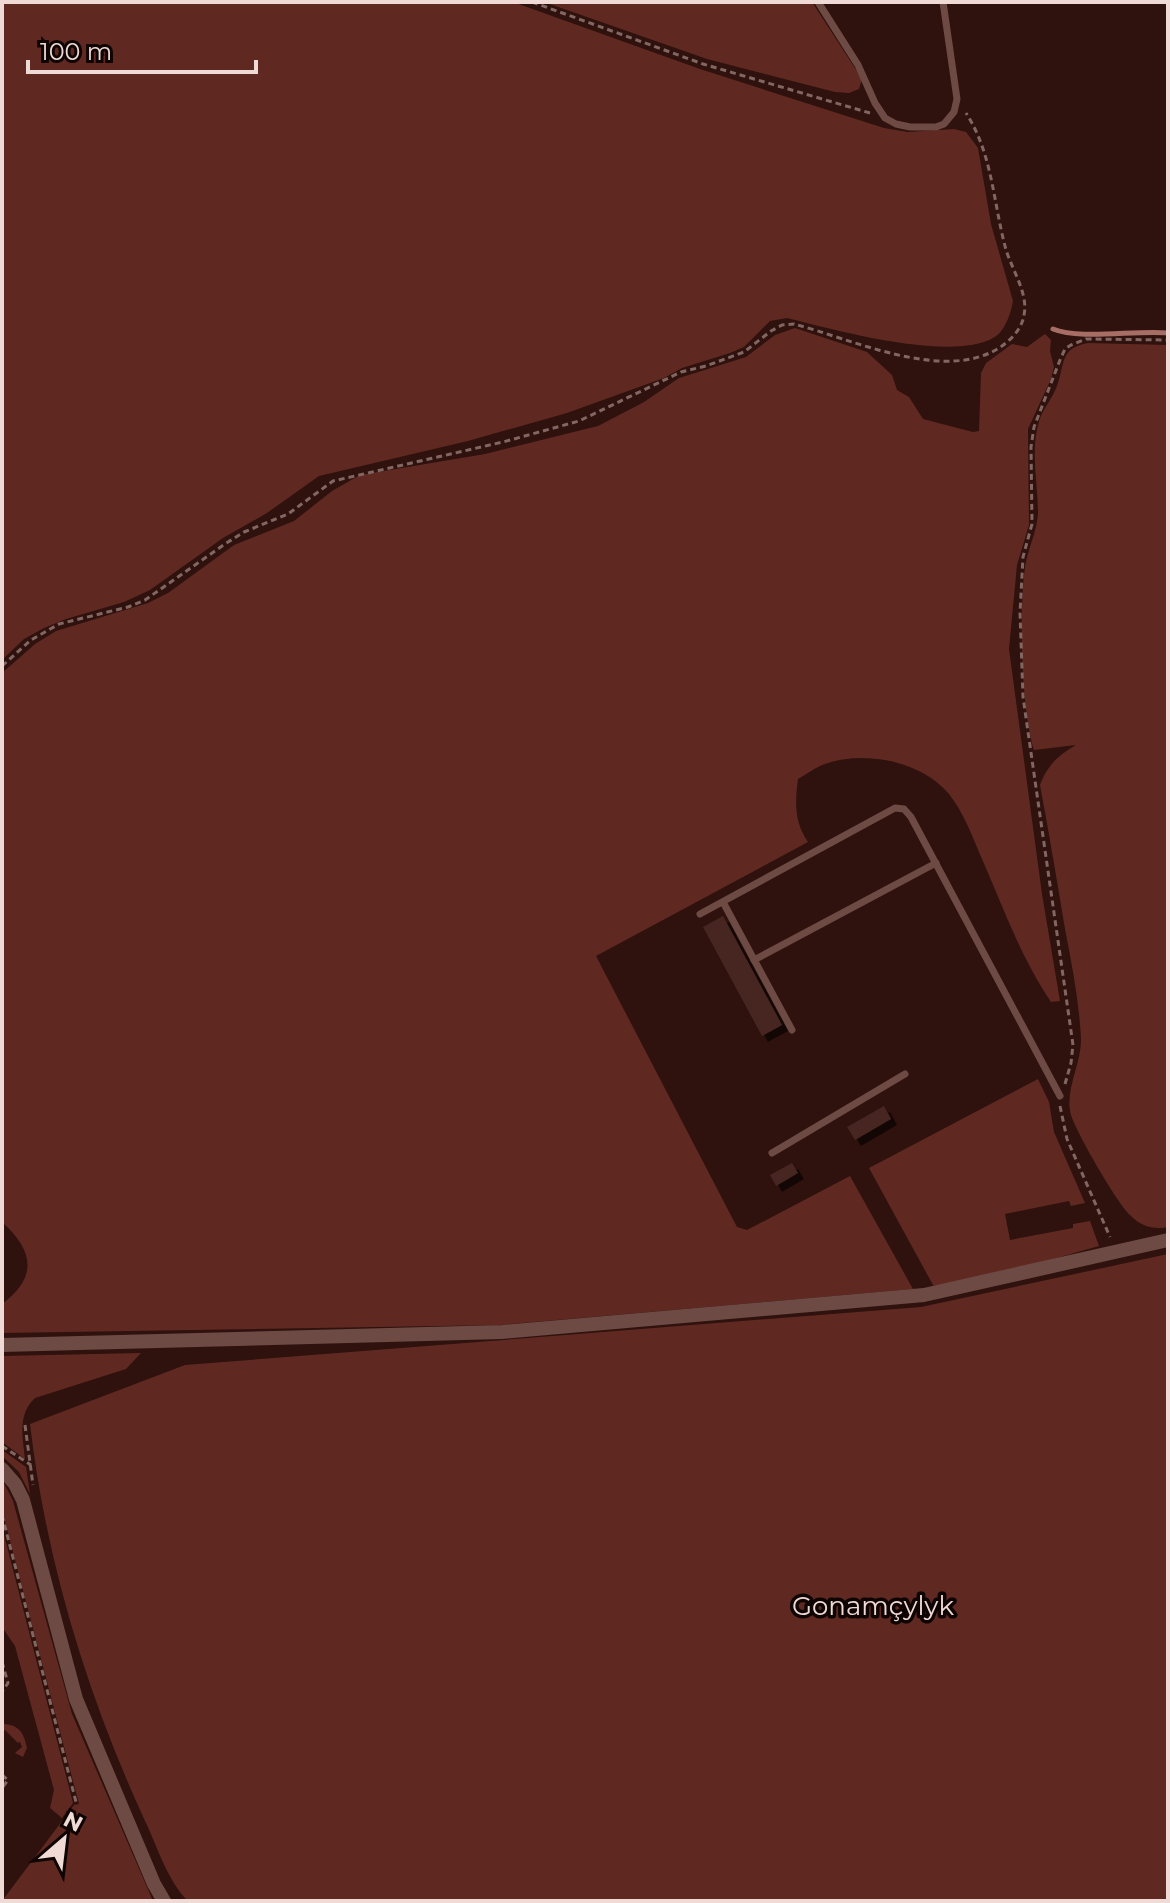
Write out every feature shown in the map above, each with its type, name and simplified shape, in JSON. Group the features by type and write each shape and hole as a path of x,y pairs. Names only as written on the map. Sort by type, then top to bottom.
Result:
{"street":[{"path":"2,1345 502,1332 924,1295 1168,1240"},
{"path":"2,1469 23,1500 76,1699 164,1901"}],"lane":[{"path":"818,2 858,65 885,118 910,127 936,127 950,118 957,106 943,2"},
{"path":"700,914 898,807 909,814 1060,1096"},
{"path":"754,960 936,863"},
{"path":"723,902 792,1030"},
{"path":"772,1153 905,1074"}],"path":[{"path":"532,2 703,64 885,118"},
{"path":"2,666 31,640 59,624 145,600 244,532 288,514 333,481 579,421 681,372 744,352 782,325 794,324 902,356 950,361 988,354 1008,342 1017,330 1024,315 1023,297 1006,250 988,159 978,131 957,99"},
{"path":"1116,1252 1061,1122 1060,1096 1071,1063 1073,1045 1023,697 1020,613 1023,557 1032,524 1031,447 1034,427 1065,349 1086,339 1168,340"},
{"path":"25,1425 33,1490"},
{"path":"2,1446 31,1465"},
{"path":"2,1515 76,1802"},
{"path":"2,1662 8,1683 2,1692"},
{"path":"2,1775 8,1780 2,1788"}],"green space":[{"path":"2,2 513,2 700,69 884,128 908,132 954,129 966,132 978,148 991,224 1013,301 1011,311 1004,327 993,338 974,345 949,347 892,342 787,318 770,321 744,347 567,413 468,441 319,476 150,590 124,602 44,628 24,639 2,660"},
{"path":"544,2 812,2 862,79 859,89 849,93 835,92 707,59"},
{"path":"795,328 867,352 892,375 897,390 909,397 923,419 973,432 979,431 981,373 986,363 1012,344 1027,347 1045,334 1051,340 1054,367 1051,379 1028,429 1029,525 1017,565 1009,649 1042,894 1060,1001 1051,1002 1031,968 968,826 949,794 923,773 908,766 874,759 857,758 825,764 798,779 797,812 808,842 596,956 737,1227 747,1230 850,1176 913,1289 500,1325 2,1333 2,1304 22,1284 28,1264 21,1243 2,1222 2,673 35,644 56,631 148,603 168,593 234,545 294,521 332,491 360,475 485,454 598,426 644,402 679,378 746,357 775,335"},
{"path":"1088,343 1168,345 1168,1227 1163,1228 1143,1224 1124,1208 1080,1136 1071,1115 1070,1096 1081,1048 1080,1024 1040,785 1054,761 1076,745 1034,750 1026,710 1023,586 1038,513 1036,433 1068,352"},
{"path":"1038,1079 1049,1102 1054,1132 1085,1203 1071,1206 1069,1201 1005,1214 1010,1240 1073,1228 1073,1224 1090,1221 1099,1246 1007,1272 938,1287 933,1285 869,1168"},
{"name":"Gonamçylyk","path":"1168,1254 1168,1901 188,1901 174,1883 124,1773 87,1676 58,1577 30,1424 185,1365 921,1307"},
{"path":"141,1353 126,1369 35,1398 23,1419 25,1459 2,1442 2,1356"},
{"path":"2,1450 26,1467 30,1494 19,1472 2,1456"},
{"path":"2,1479 13,1501 72,1714 153,1901 2,1901 74,1805 79,1804 2,1510"},
{"path":"2,1527 73,1803 62,1818 50,1808 54,1790 15,1646 2,1627"},
{"path":"2,1724 17,1728 22,1734 27,1748 23,1757 15,1753 22,1747 20,1742 5,1730 2,1732"}],"building":[{"path":"723,916 782,1025 762,1036 703,927"},
{"path":"884,1106 891,1119 855,1140 847,1127"},
{"path":"792,1163 798,1173 776,1186 770,1175"}],"waterway":[{"path":"1053,329 1078,334 1168,333"}]}
